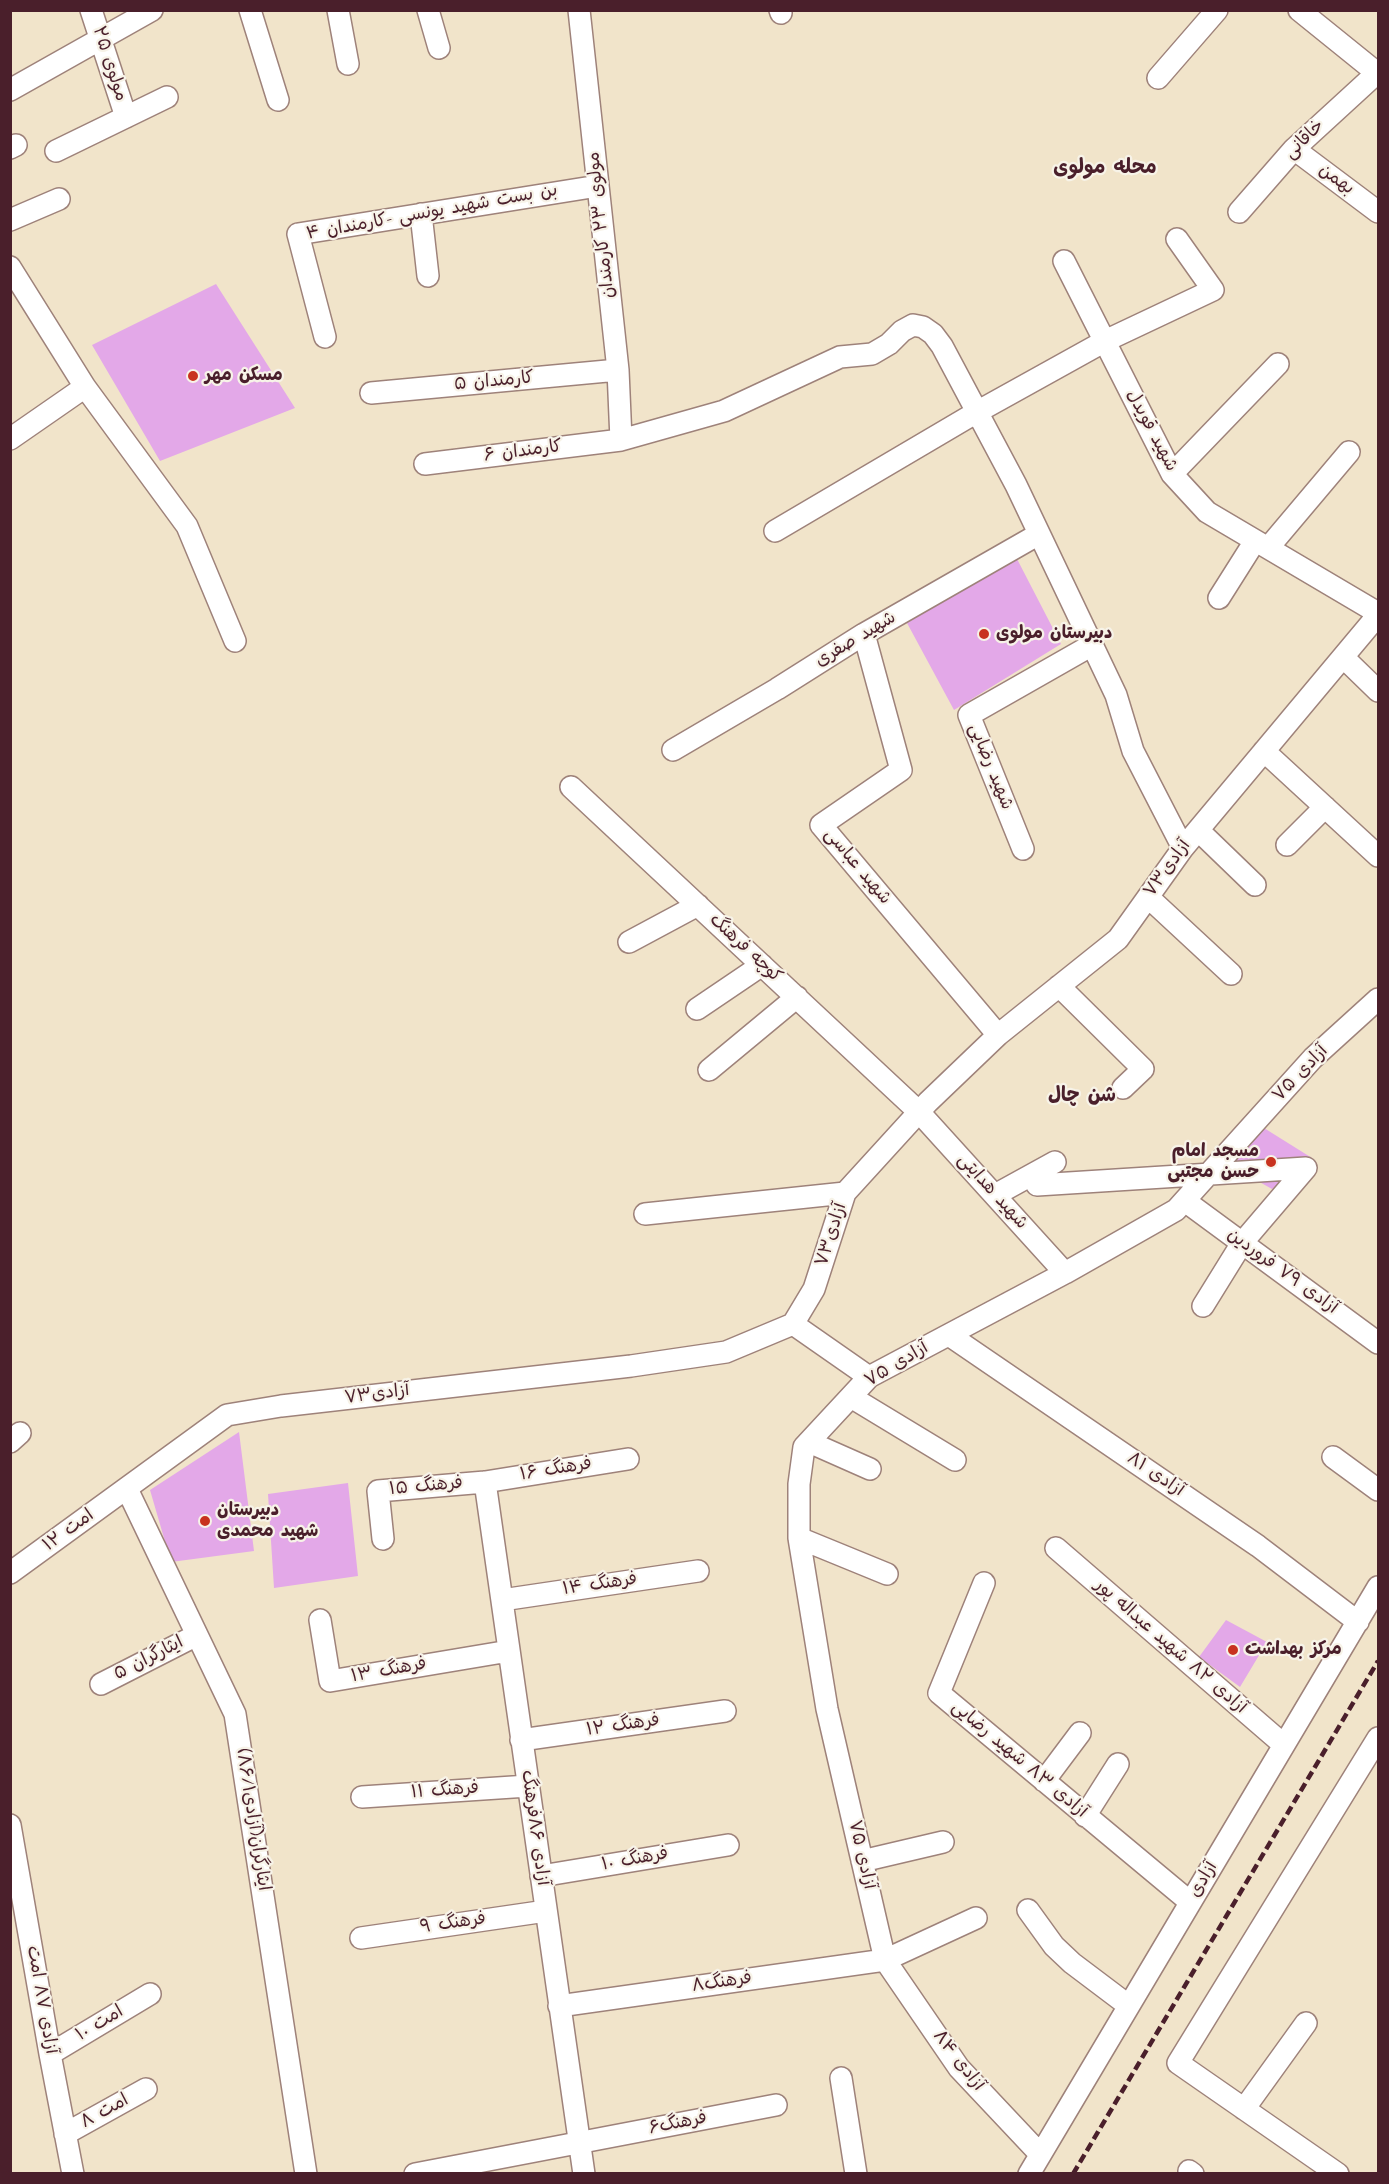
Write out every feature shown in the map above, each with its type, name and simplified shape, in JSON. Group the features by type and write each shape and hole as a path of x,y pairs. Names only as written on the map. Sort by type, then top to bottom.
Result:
{"street":[{"name":"مولوی ۲۵","path":"91,10 126,117"},
{"path":"10,90 152,10"},
{"path":"250,10 278,100"},
{"path":"338,10 348,64"},
{"path":"428,10 439,48"},
{"name":"مولوی ۲۳ کارمندان","path":"579,10 618,370 621,440"},
{"path":"1158,78 1217,10"},
{"path":"1299,10 1378,73"},
{"name":"خاقانی","path":"1239,212 1294,149 1378,73"},
{"path":"56,152 166,97"},
{"name":"بهمن","path":"1294,149 1378,212"},
{"name":"بن بست شهید یونسی -کارمندان ۴","path":"325,338 298,234 598,186"},
{"path":"10,220 59,199"},
{"path":"421,214 428,276"},
{"path":"775,531 977,412 1105,341 1213,290 1177,239"},
{"name":"شهید قویدل","path":"1064,261 1172,474 1207,512 1378,614"},
{"path":"10,267 85,387 186,526 235,640"},
{"name":"کارمندان ۶","path":"425,464 621,440 724,411 840,357 872,354 913,325 924,327 942,346 1040,534 1116,695 1133,751 1183,848"},
{"path":"1172,474 1278,364"},
{"name":"کارمندان ۵","path":"370,393 618,370"},
{"path":"10,439 85,387"},
{"path":"1219,598 1262,544 1349,452"},
{"name":"شهید صفری","path":"674,750 864,634 1040,534"},
{"name":"آزادی۷۳","path":"127,1489 227,1415 281,1406 631,1366 726,1352 793,1324 814,1289 845,1193 919,1112 998,1035 1118,939 1183,848 1378,614"},
{"name":"شهید عباسی","path":"864,634 901,770 821,825 998,1035"},
{"name":"شهید رضایی","path":"1023,849 969,715 1092,645"},
{"path":"1343,657 1378,691"},
{"path":"1264,751 1378,856"},
{"name":"کوچه فرهنگ","path":"571,787 919,1112"},
{"path":"1287,845 1325,807"},
{"path":"1198,830 1255,885"},
{"path":"1148,897 1231,974"},
{"path":"629,942 698,905"},
{"path":"697,1009 762,965"},
{"path":"1059,986 1143,1069 1123,1088"},
{"path":"709,1070 797,997"},
{"name":"آزادی ۷۵","path":"885,1960 826,1709 799,1538 799,1484 804,1447 869,1377 1065,1273 1176,1210 1313,1058 1378,999"},
{"name":"شهید هدایتی","path":"919,1112 1065,1273"},
{"path":"995,1196 1055,1162"},
{"path":"1036,1185 1306,1168 1242,1243 1203,1306"},
{"path":"645,1214 845,1193"},
{"name":"آزادی ۷۹ فروردین","path":"1185,1200 1378,1343"},
{"path":"793,1324 869,1377"},
{"name":"آزادی ۸۱","path":"949,1335 1258,1546 1358,1622"},
{"path":"851,1396 955,1460"},
{"path":"809,1442 870,1469"},
{"path":"1333,1457 1378,1490"},
{"name":"فرهنگ ۱۶","path":"485,1482 628,1459"},
{"name":"فرهنگ ۱۵","path":"383,1539 378,1491 485,1482"},
{"name":"آزادی ۸۶فرهنگ","path":"485,1482 584,2174"},
{"name":"امت ۱۲","path":"10,1574 127,1489"},
{"name":"ایثارگران(آزادی۸۶/۱)","path":"127,1489 235,1714 306,2174"},
{"path":"799,1538 887,1574"},
{"name":"آزادی ۸۲ شهید عبداله پور","path":"1056,1548 1284,1745"},
{"name":"فرهنگ ۱۴","path":"502,1600 698,1571"},
{"name":"آزادی ۸۳ شهید رضایی","path":"984,1584 939,1693 1190,1902"},
{"name":"آزادی","path":"1029,2174 1378,1587"},
{"name":"فرهنگ ۱۳","path":"320,1620 330,1681 509,1651"},
{"name":"ایثارگران ۵","path":"100,1684 197,1635"},
{"name":"فرهنگ ۱۲","path":"522,1740 725,1711"},
{"path":"1044,1781 1080,1733"},
{"path":"1338,2174 1178,2063 1378,1738"},
{"path":"1085,1816 1118,1764"},
{"name":"فرهنگ ۱۱","path":"362,1797 528,1786"},
{"name":"آزادی ۸۷ امت","path":"10,1825 19,1928 50,2054 65,2134 69,2172"},
{"path":"862,1861 943,1842"},
{"name":"فرهنگ ۱۰","path":"541,1876 728,1845"},
{"path":"1028,1910 1054,1946 1072,1963 1129,2006"},
{"name":"فرهنگ ۹","path":"361,1938 546,1911"},
{"name":"فرهنگ۸","path":"559,2006 885,1960 976,1918"},
{"name":"آزادی ۸۴","path":"885,1960 959,2068 1040,2154"},
{"name":"امت ۱۰","path":"50,2054 150,1994"},
{"path":"1244,2109 1306,2023"},
{"path":"840,2078 856,2174"},
{"name":"امت ۸","path":"65,2134 146,2090"},
{"name":"فرهنگ۶","path":"415,2174 776,2105"}],"building":[{"name":"مسکن مهر","path":"216,284 295,408 160,461 92,345"},
{"name":"دبیرستان مولوی","path":"1016,557 1061,644 954,710 907,623"},
{"name":"مسجد امام حسن مجتبی","path":"1264,1128 1312,1158 1272,1189 1231,1166"},
{"name":"دبیرستان شهید محمدی","path":"239,1432 254,1551 171,1562 150,1490"},
{"path":"348,1483 358,1576 274,1588 268,1494"},
{"name":"مرکز بهداشت","path":"1226,1620 1267,1642 1240,1687 1199,1657"}],"railway":[{"path":"1073,2174 1378,1661"}],"place":[{"name":"مسکن مهر","path":"193,376"},
{"name":"دبیرستان مولوی","path":"984,634"},
{"name":"مسجد امام حسن مجتبی","path":"1271,1162"},
{"name":"دبیرستان شهید محمدی","path":"205,1521"},
{"name":"مرکز بهداشت","path":"1233,1650"}],"district":[{"name":"محله مولوی","path":"1105,169"},
{"name":"شن چال","path":"1082,1097"}]}
